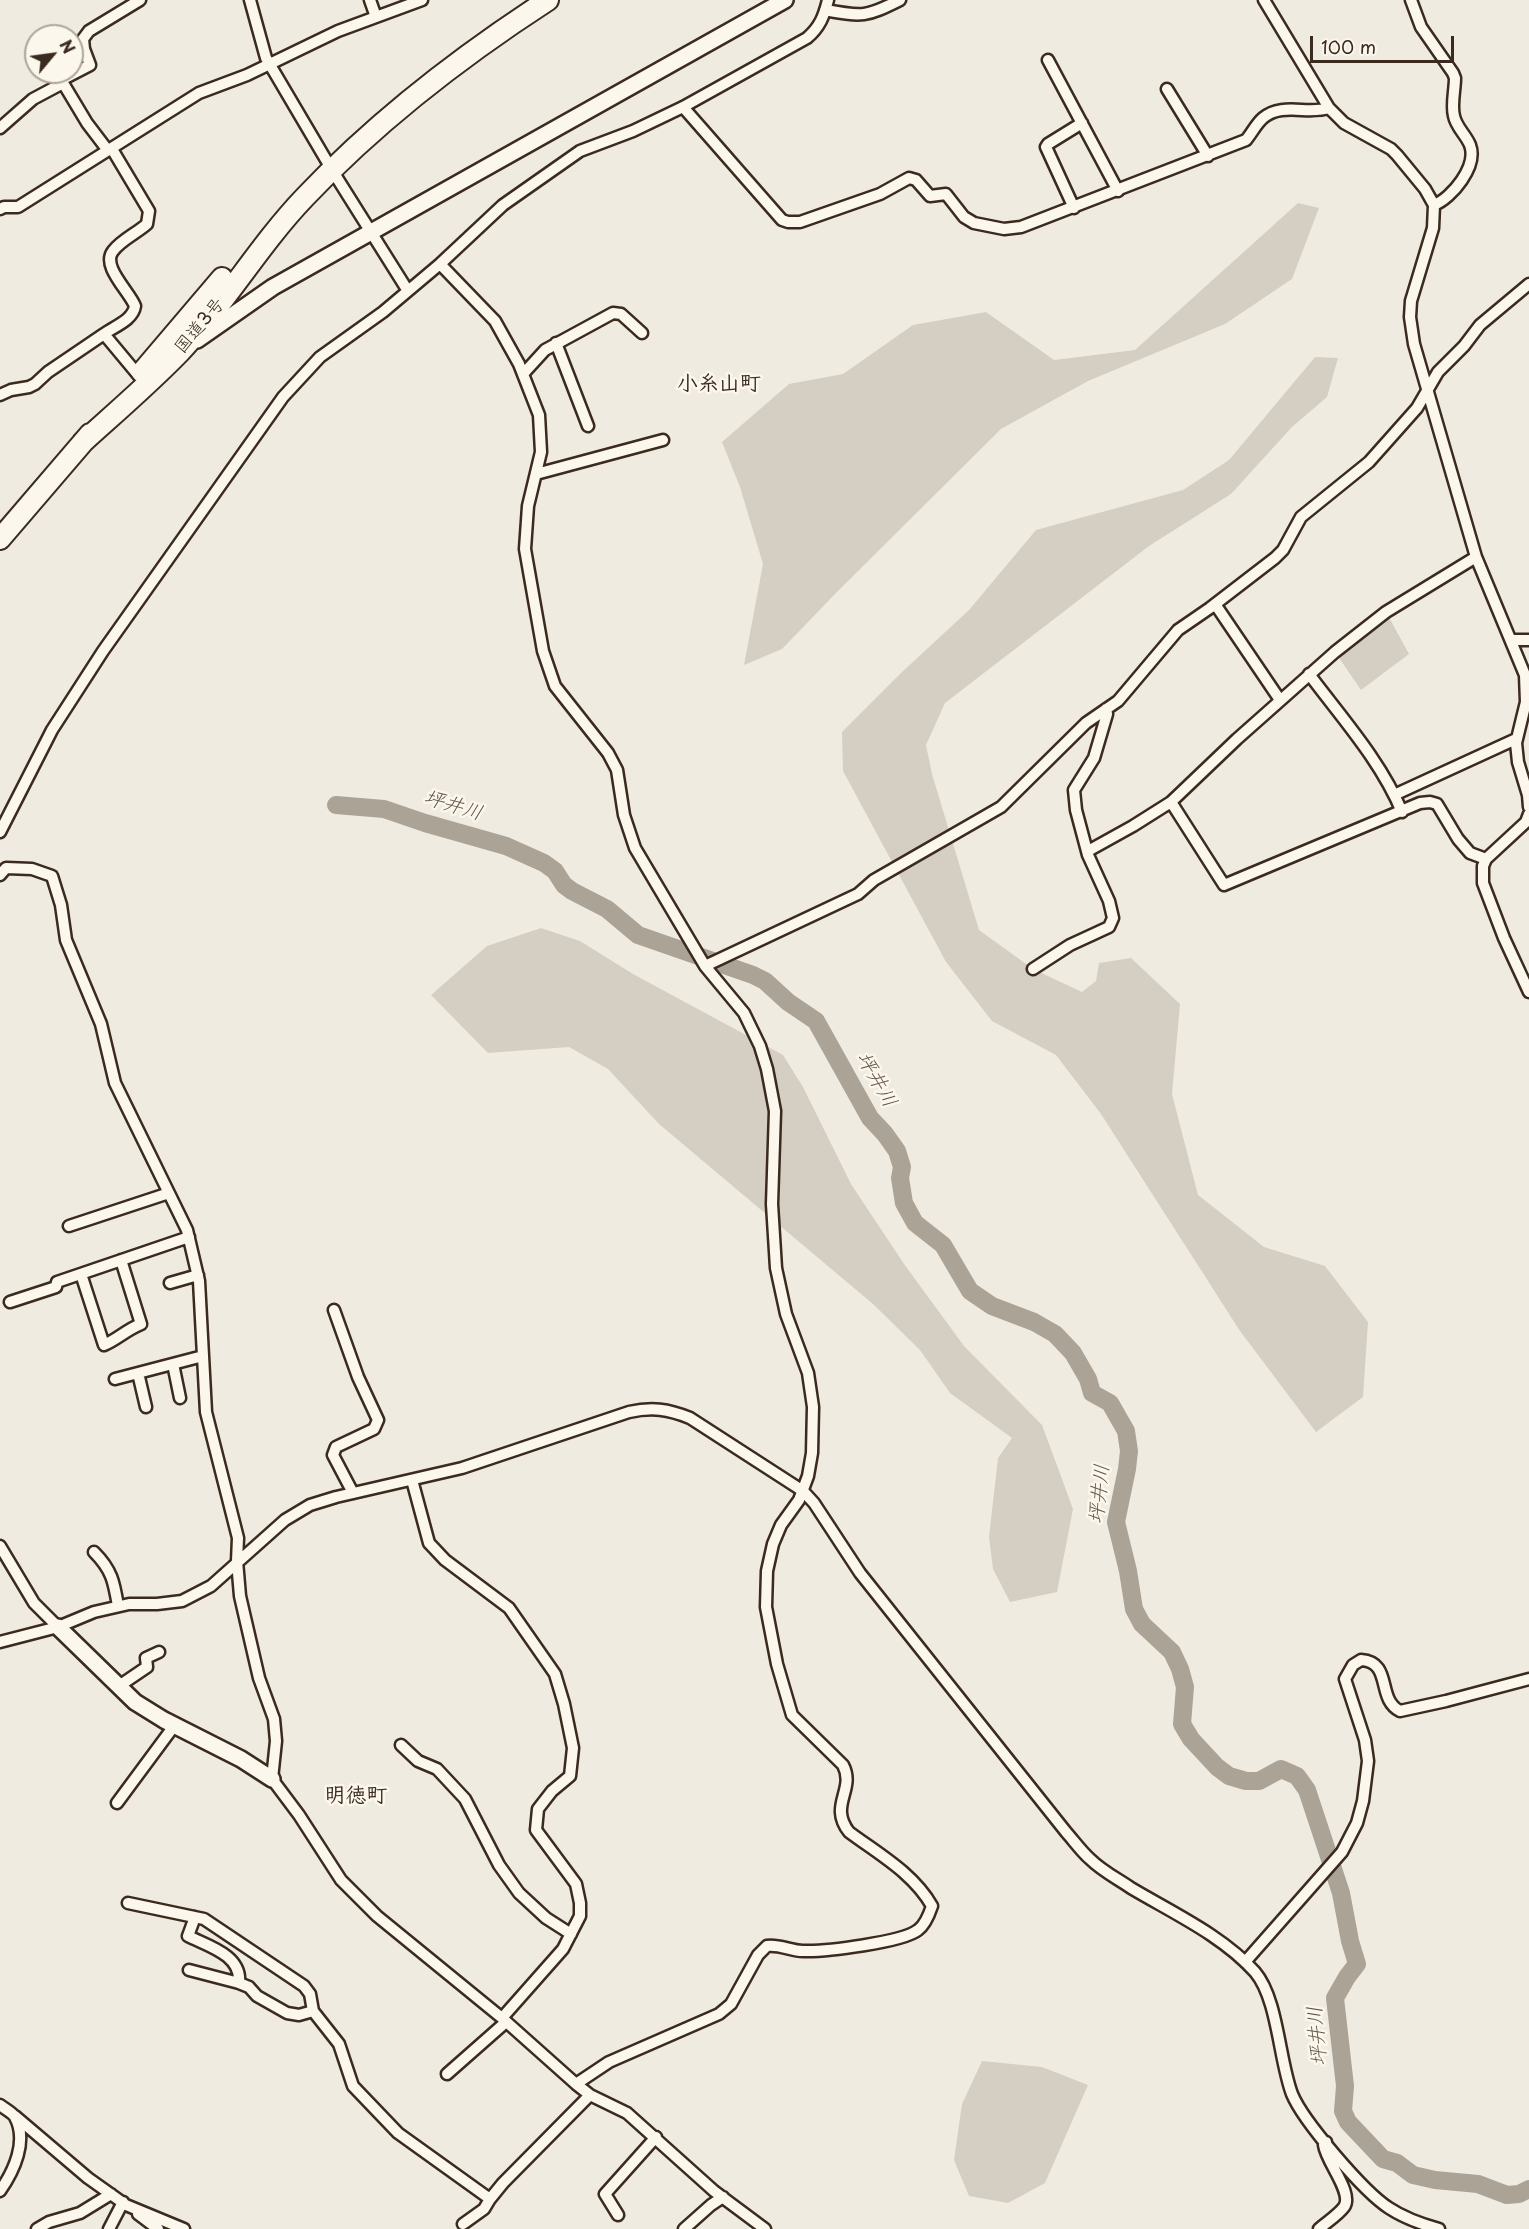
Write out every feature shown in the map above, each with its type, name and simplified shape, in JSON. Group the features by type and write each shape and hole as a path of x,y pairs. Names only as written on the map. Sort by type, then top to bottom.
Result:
{"highway":[{"name":"国道3号","path":"83,442 180,352 303,199 332,170 416,94 506,27 548,0"},
{"name":"国道3号","path":"0,538 239,260 284,213 303,199"}],"street":[{"path":"84,38 89,31 140,0"},
{"path":"250,0 266,58 332,170 408,291"},
{"path":"370,0 376,17"},
{"path":"1,207 18,207 199,93 247,75 338,31 422,0"},
{"path":"180,352 273,287 785,0"},
{"path":"0,831 52,730 103,651 283,397 320,357 354,334 408,291 503,205 580,151 633,131 683,107 807,38 817,30 826,5 856,16 869,15 900,0"},
{"path":"1264,0 1329,108 1344,123 1397,155 1425,189 1434,205 1433,228 1411,301 1410,317 1414,344 1476,557 1525,675 1527,692 1525,712 1516,739 1518,762 1528,795 1529,807"},
{"path":"1416,2 1421,27 1455,78 1454,117 1471,152 1465,172 1453,193 1443,202 1434,205"},
{"path":"84,49 90,62 90,65 84,68"},
{"path":"1048,60 1118,191"},
{"path":"0,128 33,99 61,84"},
{"path":"0,395 35,384 48,372 130,317 134,312 135,306 111,270 109,259 112,251 142,228 150,217 149,211 112,149 106,148 87,123 64,84"},
{"path":"1167,89 1208,156"},
{"path":"683,107 782,220 800,222 880,194 909,177 916,180 930,196 946,194 964,217 988,227 1004,229 1021,227 1074,208 1246,140 1258,124 1271,113 1329,108"},
{"path":"1074,208 1046,147 1047,144 1082,123"},
{"path":"440,264 495,321 524,373 539,415 541,452 528,506 525,549 543,651 555,686 608,753 617,770 624,815 635,848 705,966 744,1013 760,1046 775,1111 772,1204 776,1268 786,1314 807,1373 813,1407 810,1464 804,1491 776,1537 766,1583 766,1607 770,1632 788,1707 797,1722 846,1771 840,1814 844,1825 849,1833 913,1879 932,1906 926,1921 918,1931 903,1937 838,1948 802,1951 766,1946 758,1955 731,2004 719,2014 609,2062 576,2084"},
{"path":"705,966 858,894 874,880 1001,807 1086,723 1118,701 1178,630 1275,558 1283,550 1301,517 1369,462 1417,408 1438,372 1464,346 1480,325 1529,284"},
{"path":"182,327 197,317 273,287"},
{"path":"524,373 556,343 613,313 621,314 642,333"},
{"path":"104,334 139,376"},
{"path":"556,343 588,426"},
{"path":"536,474 663,440"},
{"path":"1088,852 1171,802 1280,699 1386,612 1476,557"},
{"path":"1215,604 1280,699"},
{"path":"1511,640 1529,640"},
{"path":"1309,674 1363,747 1394,795 1402,812"},
{"path":"1033,969 1070,945 1112,924 1109,901 1088,852 1076,810 1074,790 1094,758 1107,714 1106,709"},
{"path":"1394,795 1516,739"},
{"path":"1171,802 1224,885 1420,803 1430,802 1437,804 1470,854 1486,859"},
{"path":"1528,821 1486,859 1483,866 1483,883 1504,938 1529,992"},
{"path":"0,875 6,868 32,869 52,876 61,905 66,940 101,1024 115,1083 189,1237 198,1275 206,1412 238,1538 240,1596 259,1678 274,1719 276,1741 272,1779"},
{"path":"69,1226 169,1193"},
{"path":"10,1302 56,1287 57,1282 189,1237"},
{"path":"81,1274 104,1345 117,1340 127,1329 141,1324 121,1260"},
{"path":"170,1283 198,1275"},
{"path":"334,1310 358,1377 378,1420 374,1429 336,1447 333,1455 353,1493"},
{"path":"115,1379 203,1356"},
{"path":"173,1364 180,1398"},
{"path":"138,1373 146,1407"},
{"path":"0,1642 58,1627 94,1612 118,1606 183,1600 211,1586 285,1520 310,1505 462,1468 615,1416 657,1408 690,1418 804,1491 860,1573 1090,1860 1218,1941 1257,1974 1269,2000 1292,2093 1313,2126 1366,2190 1388,2207 1417,2223 1438,2229"},
{"path":"412,1480 429,1543 445,1560 509,1608 555,1674 573,1748 570,1776 552,1791 538,1809 536,1830 576,1884 580,1916 563,1949 504,2020 447,2074"},
{"path":"0,1546 34,1603 135,1702 174,1726 241,1759 272,1779 299,1815 341,1880 377,1916 504,2020 576,2084 590,2095 627,2113 723,2198 765,2229"},
{"path":"94,1552 105,1563 114,1580 118,1606"},
{"path":"119,1686 147,1667 146,1658 159,1652"},
{"path":"1245,1962 1341,1852 1357,1823 1367,1779 1368,1761 1365,1740 1345,1685 1346,1674 1353,1665 1361,1660 1375,1665 1382,1676 1388,1701 1391,1706 1400,1711 1529,1679"},
{"path":"117,1803 174,1726"},
{"path":"401,1745 418,1761 437,1769 465,1799 499,1865 519,1893 546,1918 571,1934"},
{"path":"128,1903 204,1919 304,1986 310,1994 313,2012 339,2044 353,2086 398,2133 490,2199"},
{"path":"195,1917 189,1936 229,1956 240,1974 239,1983"},
{"path":"189,1970 249,1987 257,1996 287,2013 299,2015 313,2012"},
{"path":"463,2224 484,2209 503,2183 590,2095"},
{"path":"0,2105 88,2178 158,2229"},
{"path":"0,2191 12,2171 21,2142 15,2116"},
{"path":"618,2215 605,2194 656,2137"},
{"path":"1319,2229 1347,2202 1346,2193 1325,2153 1326,2142"},
{"path":"38,2229 49,2222 80,2213 111,2194"},
{"path":"684,2229 711,2205 723,2198"},
{"path":"109,2229 124,2204"},
{"path":"124,2204 184,2229"}],"shaded area":[{"path":"1298,203 1319,208 1292,279 1225,324 1088,381 1001,429 782,649 744,665 763,564 740,487 722,442 789,384 843,374 913,325 986,312 1054,360 1135,350"},
{"path":"1315,357 1338,358 1327,397 1292,427 1231,494 1149,546 945,703 926,745 932,774 979,930 1033,969 1082,992 1096,981 1099,963 1131,958 1180,1004 1172,1094 1198,1195 1264,1247 1325,1266 1368,1322 1363,1397 1316,1432 1240,1331 1101,1114 1056,1055 992,1021 946,962 843,771 842,732 969,610 1036,530 1183,490 1229,460"},
{"path":"1386,612 1409,654 1361,690 1335,652"},
{"path":"541,928 580,941 633,974 783,1055 803,1087 851,1184 904,1264 964,1346 1042,1425 1073,1509 1057,1592 1010,1602 993,1569 989,1537 998,1458 1012,1438 950,1393 920,1350 873,1304 659,1124 608,1069 569,1047 488,1053 431,995 487,946"},
{"path":"982,2061 1042,2067 1088,2085 1045,2183 1008,2203 969,2196 954,2160 962,2104"}],"waterway":[{"name":"坪井川","path":"336,805 384,809 506,846 544,863 555,871 564,885 607,909 638,935 753,975 765,981 788,1002 816,1021 870,1118 897,1151 902,1167 900,1178 904,1203 915,1223 943,1245 970,1291 992,1306 1034,1322 1055,1334 1073,1353 1088,1379 1092,1393 1110,1403 1126,1431 1129,1451 1116,1522 1128,1571 1134,1609 1142,1624 1172,1652 1180,1669 1185,1687 1182,1724 1191,1739 1217,1767 1229,1776 1246,1781 1259,1781 1281,1769 1297,1776 1307,1790 1341,1893 1357,1964 1335,1998 1345,2086 1343,2111 1348,2122 1383,2159 1397,2163 1413,2175 1435,2180 1478,2184 1507,2195 1519,2194 1529,2189"}],"district":[{"name":"小糸山町","path":"719,384"},
{"name":"明徳町","path":"356,1796"}]}
